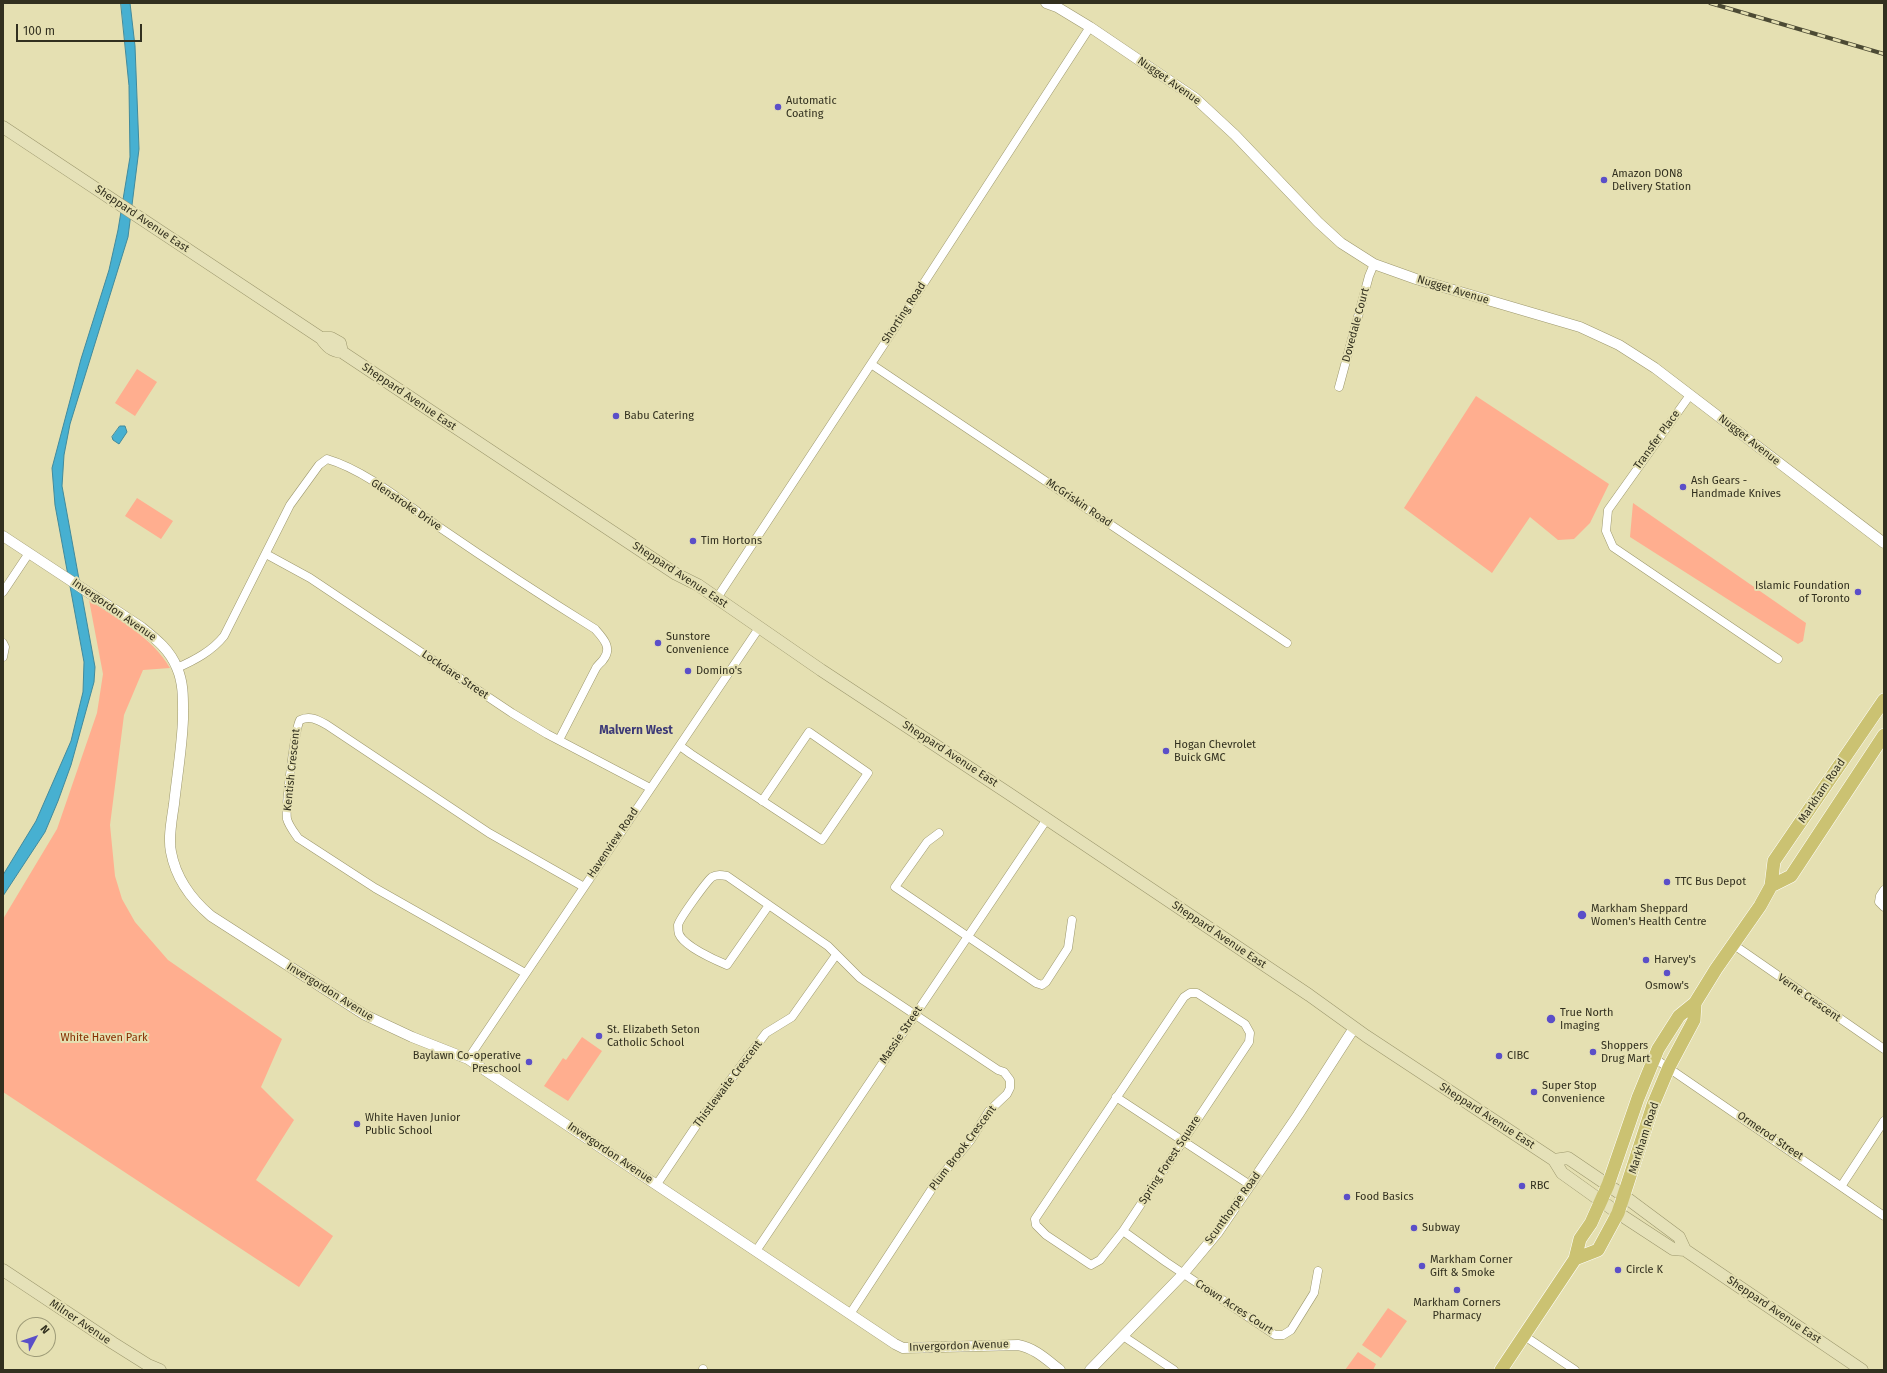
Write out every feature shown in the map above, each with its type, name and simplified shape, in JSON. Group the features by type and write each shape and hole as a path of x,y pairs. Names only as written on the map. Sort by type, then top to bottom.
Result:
{"main road":[{"name":"Sheppard Avenue East","path":"3,127 321,338 331,338 340,343 342,352 676,574 698,585 759,628 1304,991 1354,1028 1554,1160 1562,1173 1618,1214 1673,1249 1685,1250 1862,1370"},
{"name":"Markham Road","path":"1501,1370 1575,1259 1580,1239 1601,1202 1608,1185 1658,1049 1679,1016 1695,1003 1716,969 1734,945 1771,886 1774,861 1884,700"},
{"name":"Markham Road","path":"1771,886 1791,876 1884,735"},
{"name":"Markham Road","path":"1575,1259 1598,1250 1618,1214 1653,1105 1669,1067 1694,1020 1695,1003"},
{"name":"Sheppard Avenue East","path":"1554,1160 1568,1158 1608,1185 1679,1237 1685,1250"},
{"name":"Milner Avenue","path":"3,1270 116,1345 148,1365 160,1370"}],"street":[{"name":"Nugget Avenue","path":"1046,3 1057,7 1090,27 1195,98 1235,135 1318,222 1341,243 1374,264 1431,283 1580,327 1629,351 1655,368 1884,543"},
{"name":"Shorting Road","path":"717,598 1090,27"},
{"name":"Dovedale Court","path":"1339,387 1369,276 1374,264"},
{"name":"McGriskin Road","path":"871,364 1287,643"},
{"name":"Transfer Place","path":"1690,395 1608,510 1606,531 1613,547 1778,659"},
{"name":"Glenstroke Drive","path":"177,668 196,659 217,645 224,636 290,505 312,473 322,461 327,459 337,461 380,486 498,567 595,629 604,640 607,647 607,652 590,678 559,740"},
{"name":"Invergordon Avenue","path":"3,536 141,627 159,641 167,650 177,668 183,687 182,730 171,829 171,851 178,873 188,892 211,916 353,1008 405,1034 468,1059 903,1348 1018,1345 1036,1351 1060,1370"},
{"path":"3,592 29,553"},
{"name":"Lockdare Street","path":"266,554 310,578 512,713 559,740 650,788"},
{"name":"Havenview Road","path":"468,1059 759,628"},
{"path":"3,643 5,647 3,657"},
{"name":"Kentish Crescent","path":"525,973 375,888 298,838 289,825 286,810 296,733 300,720 312,718 327,725 489,833 584,887"},
{"path":"680,746 762,801 822,840 868,773 809,732 762,801"},
{"name":"Massie Street","path":"756,1251 1046,819"},
{"path":"939,832 927,842 895,887 1036,983 1042,985 1046,982 1068,948 1072,920"},
{"path":"769,905 727,965 688,943 681,938 678,932 678,924 706,884 713,876 720,874 727,876 769,905 828,946 860,978 914,1015"},
{"path":"1884,890 1880,896 1879,902 1884,907"},
{"name":"Verne Crescent","path":"1734,945 1884,1049"},
{"name":"Thistlewaite Crescent","path":"657,1184 698,1123 766,1033 792,1017 836,955"},
{"name":"Spring Forest Square","path":"1190,993 1197,993 1245,1024 1250,1033 1249,1042 1123,1231 1100,1260 1091,1265 1046,1235 1036,1225 1035,1218 1116,1097 1184,997 1190,993"},
{"name":"Plum Brook Crescent","path":"850,1314 938,1181 970,1141 989,1111 1007,1094 1010,1088 1010,1080 1004,1072 992,1066 914,1015"},
{"name":"Scunthorpe Road","path":"1090,1370 1184,1274 1218,1232 1298,1115 1354,1028"},
{"name":"Ormerod Street","path":"1654,1058 1842,1185 1884,1216"},
{"path":"1116,1097 1250,1185"},
{"path":"1842,1185 1884,1121"},
{"name":"Crown Acres Court","path":"1123,1231 1275,1335 1283,1335 1291,1330 1314,1293 1318,1271"},
{"path":"1523,1335 1575,1370"},
{"path":"1123,1336 1174,1370"}],"green space":[{"path":"137,369 157,382 135,416 115,403"},
{"path":"1476,396 1609,484 1590,523 1574,539 1558,540 1530,517 1492,573 1404,508"},
{"path":"137,498 173,521 161,539 125,516"},
{"path":"1633,503 1806,623 1803,641 1798,644 1630,537"},
{"name":"White Haven Park","path":"89,600 123,622 144,638 163,657 170,668 143,670 124,715 110,825 115,876 122,899 135,922 168,960 282,1039 261,1087 294,1120 256,1180 333,1236 299,1287 3,1092 3,919 57,829 97,713 103,674"},
{"path":"582,1037 602,1051 568,1101 544,1086 563,1058 566,1060"},
{"path":"1388,1308 1407,1321 1381,1358 1362,1345"},
{"path":"1358,1352 1376,1364 1373,1370 1345,1370"}],"water":[{"path":"121,3 130,3 135,46 139,149 128,237 70,424 64,455 62,486 95,667 94,682 71,765 45,832 3,896 3,875 36,821 71,741 83,692 84,662 55,505 52,468 81,359 109,270 118,230 130,157 129,86"},
{"path":"120,426 125,426 127,432 119,444 113,440 112,437"}],"railway":[{"path":"1710,3 1884,54"}],"place":[{"name":"Automatic Coating","path":"778,107"},
{"name":"Amazon DON8 Delivery Station","path":"1604,180"},
{"name":"Babu Catering","path":"616,416"},
{"name":"Ash Gears - Handmade Knives","path":"1683,487"},
{"name":"Tim Hortons","path":"693,541"},
{"name":"Islamic Foundation of Toronto","path":"1858,592"},
{"name":"Sunstore Convenience","path":"658,643"},
{"name":"Domino's","path":"688,671"},
{"name":"Hogan Chevrolet Buick GMC","path":"1166,751"},
{"name":"TTC Bus Depot","path":"1667,882"},
{"name":"Markham Sheppard Women's Health Centre","path":"1582,915"},
{"name":"Harvey's","path":"1646,960"},
{"name":"Osmow's","path":"1667,973"},
{"name":"True North Imaging","path":"1551,1019"},
{"name":"St. Elizabeth Seton Catholic School","path":"599,1036"},
{"name":"Shoppers Drug Mart","path":"1593,1052"},
{"name":"CIBC","path":"1499,1056"},
{"name":"Baylawn Co-operative Preschool","path":"529,1062"},
{"name":"Super Stop Convenience","path":"1534,1092"},
{"name":"White Haven Junior Public School","path":"357,1124"},
{"name":"RBC","path":"1522,1186"},
{"name":"Food Basics","path":"1347,1197"},
{"name":"Subway","path":"1414,1228"},
{"name":"Markham Corner Gift & Smoke","path":"1422,1266"},
{"name":"Circle K","path":"1618,1270"},
{"name":"Markham Corners Pharmacy","path":"1457,1290"}],"district":[{"name":"Malvern West","path":"636,731"}]}
